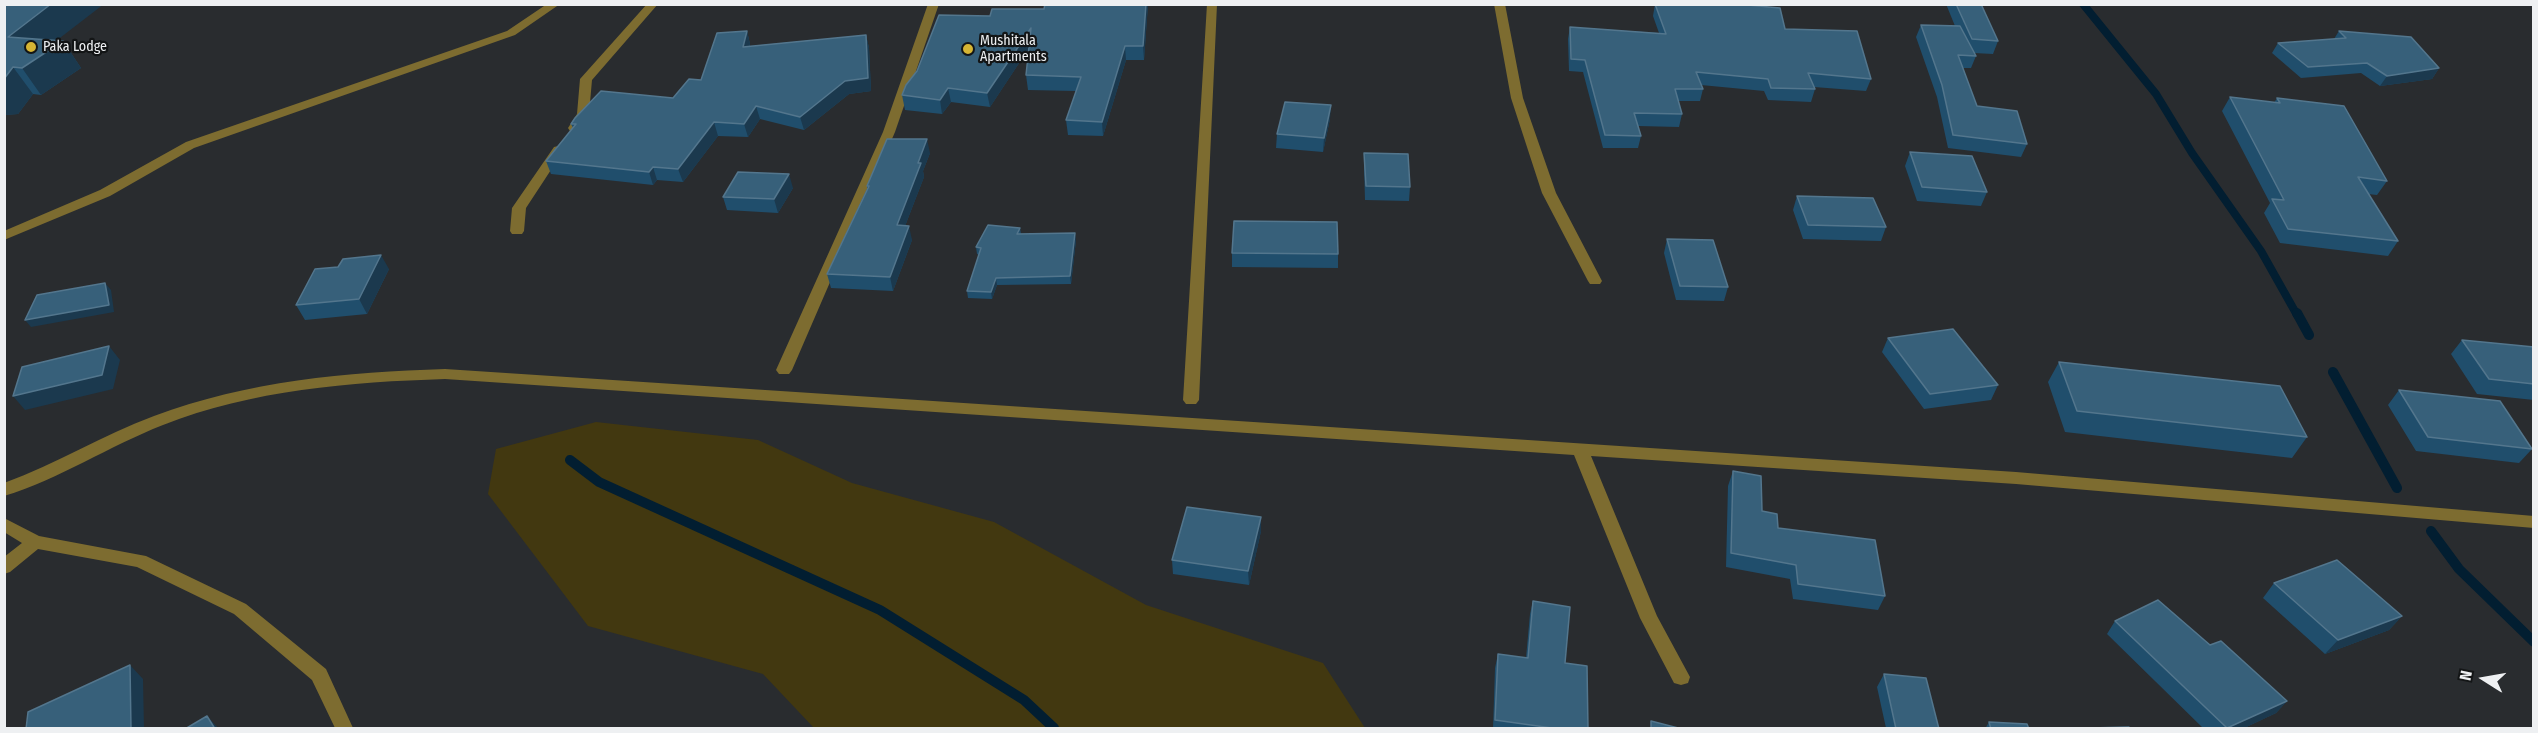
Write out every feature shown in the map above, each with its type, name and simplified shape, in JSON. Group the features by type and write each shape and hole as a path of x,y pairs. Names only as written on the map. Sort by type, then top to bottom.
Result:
{"street":[{"path":"4,237 105,193 190,145 501,37 511,33 555,4"},
{"path":"518,231 519,208 583,114 586,79 653,4"},
{"path":"784,370 889,132 934,4"},
{"path":"1191,400 1212,4"},
{"path":"1499,4 1517,98 1549,193 1595,281"},
{"path":"4,490 38,478 161,420 224,399 295,384 383,375 445,374 2028,479 2534,522"},
{"path":"1580,449 1649,618 1681,677"},
{"path":"4,524 35,542 140,561 240,609 319,675 344,729"},
{"path":"4,567 35,542"}],"shaded area":[{"path":"596,422 758,440 852,483 994,522 1146,605 1323,663 1365,728 814,728 763,674 588,626 488,494 496,449"}],"building":[{"path":"4,4 51,4 8,37 63,41 22,68 13,67 4,79"},
{"path":"1045,4 1146,4 1143,46 1125,46 1102,122 1066,120 1081,77 1026,75 1031,28 987,93 948,88 940,100 902,95 906,85 917,71 939,15 990,16 992,9 1044,9"},
{"path":"1655,4 1737,4 1780,8 1785,29 1857,31 1871,79 1808,73 1815,89 1771,88 1768,79 1696,72 1703,89 1675,89 1682,114 1634,113 1641,136 1605,135 1585,60 1571,59 1570,27 1666,34"},
{"path":"1956,4 1981,4 1998,41 1972,39"},
{"path":"1921,25 1960,26 1976,56 1958,55 1977,106 2017,111 2027,144 1953,135 1942,85"},
{"path":"747,31 743,47 866,35 868,78 845,81 800,117 756,106 744,124 714,122 678,169 653,167 649,172 546,161 576,124 571,124 575,118 601,91 673,98 689,79 701,80 717,33"},
{"path":"2339,31 2411,37 2439,68 2387,76 2367,63 2308,67 2278,43 2346,38"},
{"path":"2230,97 2280,103 2277,98 2344,106 2387,181 2358,177 2398,241 2288,229 2272,199 2284,200"},
{"path":"1285,102 1331,105 1324,138 1277,134"},
{"path":"887,139 927,139 918,163 921,163 897,225 909,226 890,277 827,274 869,186 867,186"},
{"path":"1910,152 1972,156 1987,192 1922,187"},
{"path":"1364,153 1408,154 1410,187 1366,186"},
{"path":"738,172 789,174 774,199 723,197"},
{"path":"1797,196 1873,198 1886,227 1808,225"},
{"path":"1234,221 1337,222 1338,254 1232,253"},
{"path":"988,225 1020,228 1017,234 1075,233 1070,276 996,278 991,292 967,291 981,248 976,247"},
{"path":"1667,239 1713,240 1728,287 1680,286"},
{"path":"381,255 359,299 296,305 315,269 338,267 343,259"},
{"path":"105,283 109,305 25,320 37,295"},
{"path":"1953,329 1998,385 1930,394 1888,338"},
{"path":"2462,340 2534,347 2534,384 2489,379"},
{"path":"109,346 102,375 13,396 22,367"},
{"path":"2059,362 2280,386 2307,437 2077,411"},
{"path":"2399,390 2500,401 2532,449 2428,437"},
{"path":"1733,471 1761,476 1762,511 1777,514 1778,528 1875,540 1885,596 1798,584 1796,565 1731,553"},
{"path":"1187,507 1261,517 1248,571 1172,560"},
{"path":"2337,560 2402,616 2338,640 2274,583"},
{"path":"2158,600 2210,645 2221,641 2287,701 2227,728 2115,621"},
{"path":"1533,601 1570,607 1565,663 1587,666 1588,729 1559,729 1495,720 1498,654 1528,658"},
{"path":"130,665 131,729 26,729 28,712"},
{"path":"1884,674 1926,678 1939,729 1896,729"},
{"path":"207,716 215,729 185,729"},
{"path":"1651,721 1682,729 1651,729"},
{"path":"1989,722 2027,724 2029,729 1991,729"},
{"path":"2129,727 2130,729 2051,729"}],"waterway":[{"path":"2083,4 2156,94 2192,153 2261,251 2297,315"},
{"path":"2297,313 2309,335"},
{"path":"2333,372 2397,488"},
{"path":"570,460 599,482 880,610 1024,700 1054,728"},
{"path":"2431,531 2459,569 2534,642"}],"place":[{"name":"Paka Lodge","path":"31,47"},
{"name":"Mushitala Apartments","path":"968,49"}]}
